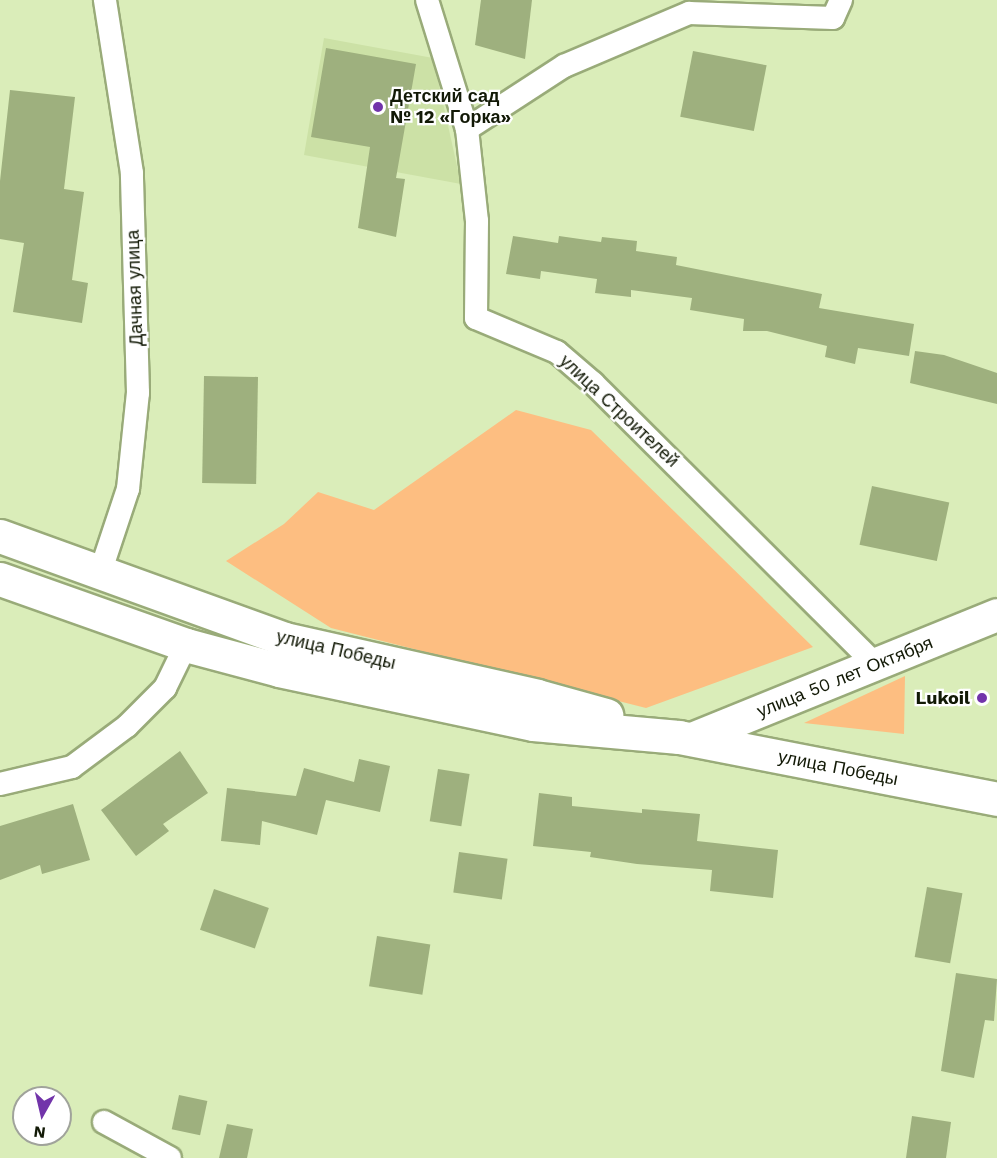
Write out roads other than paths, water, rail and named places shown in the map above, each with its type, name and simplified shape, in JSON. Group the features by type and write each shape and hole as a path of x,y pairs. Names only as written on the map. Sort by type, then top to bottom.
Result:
{"highway":[{"name":"улица Победы","path":"0,536 285,639 537,696 686,738 997,799"},
{"name":"улица Победы","path":"0,579 186,645 279,670 533,724 686,738"}],"main road":[{"name":"улица 50 лет Октября","path":"686,738 876,665 997,615"}],"street":[{"name":"Дачная улица","path":"100,573 128,489 138,393 132,173 105,0"},
{"name":"улица Строителей","path":"427,0 467,129 477,221 476,318 557,352 803,588 876,665"},
{"path":"467,129 564,66 689,13 833,18 841,0"},
{"path":"0,784 72,767 127,726 165,688 186,645"},
{"path":"104,1122 170,1158"}],"place":[{"name":"Детский сад № 12 «Горка»","path":"378,107"},
{"name":"Lukoil","path":"982,698"}]}
